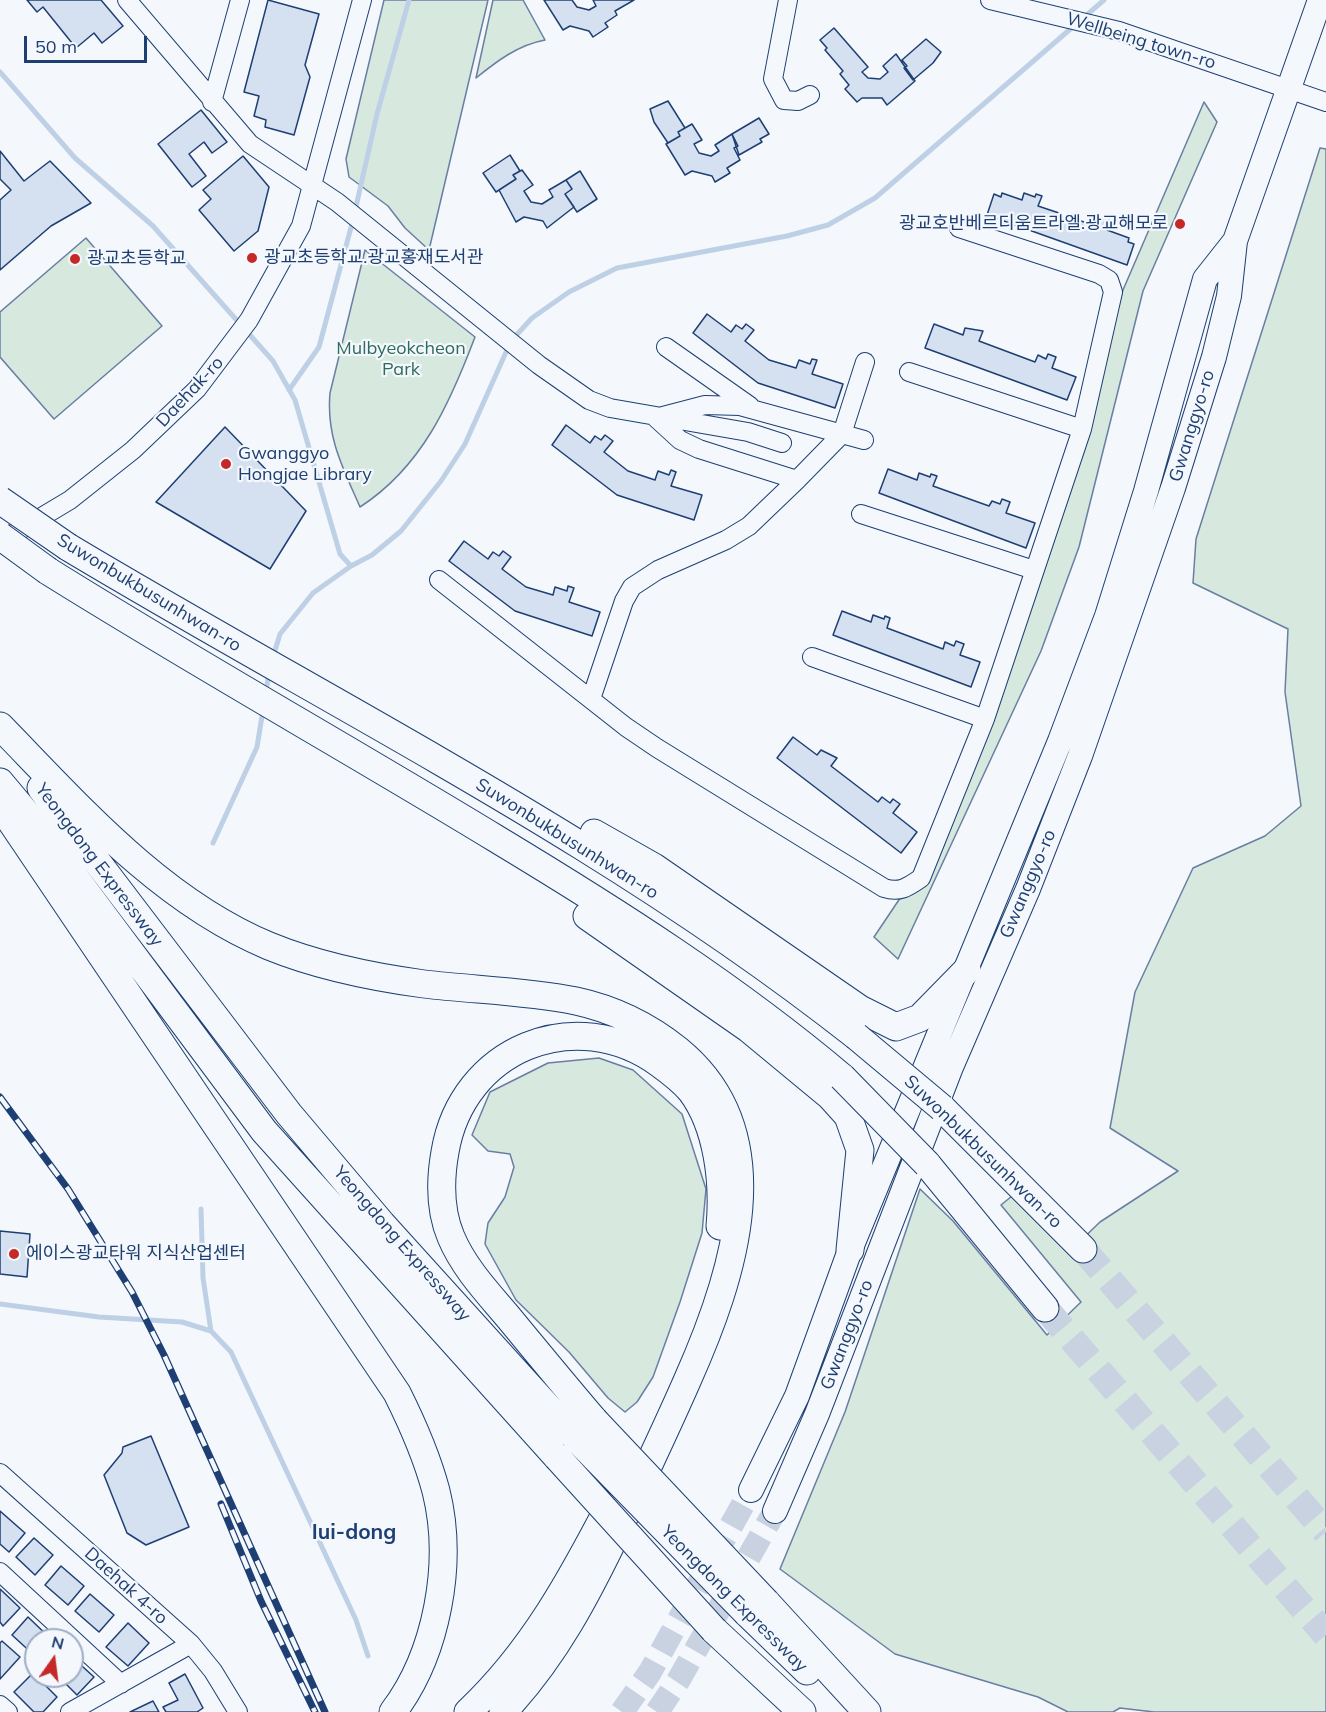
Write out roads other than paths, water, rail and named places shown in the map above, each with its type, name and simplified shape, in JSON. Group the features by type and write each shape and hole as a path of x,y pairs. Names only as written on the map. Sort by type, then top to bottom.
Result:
{"highway":[{"name":"Suwonbukbusunhwan-ro","path":"0,500 68,547 581,844 715,932 804,994 942,1108 1083,1248"},
{"name":"Suwonbukbusunhwan-ro","path":"0,536 48,571 564,880 703,969 790,1033 842,1077 927,1164 1045,1308"},
{"path":"329,697 520,790 654,867 860,1009 896,1027 920,1018 967,970"},
{"path":"0,726 83,811 154,874 193,905 230,928 289,953 345,970 423,984 538,995 580,1002 614,1013 660,1036 682,1054 703,1075 720,1100 736,1151 739,1201 732,1259 715,1316 663,1437 597,1574 562,1637 537,1673 503,1712"},
{"path":"324,735 749,1029 830,1096 848,1116 860,1150 850,1250"},
{"name":"Yeongdong Expressway","path":"0,738 289,1114 382,1224 757,1607 849,1712"},
{"name":"Yeongdong Expressway","path":"0,782 43,835 264,1131 714,1630 802,1712"},
{"path":"0,806 397,1393 418,1436 437,1493 441,1539 440,1577 426,1653 409,1688 393,1712"},
{"path":"468,1712 493,1689 528,1647 575,1573 640,1445 696,1316 711,1269 719,1231 721,1194 715,1151 704,1113 690,1091 650,1057 625,1044 595,1037 568,1036 536,1042 511,1054 493,1066 468,1092 459,1107 447,1140 442,1196 450,1235 468,1267 583,1428"},
{"path":"757,1607 867,1712"}],"main road":[{"name":"Gwanggyo-ro","path":"775,1511 817,1414 951,1067 1028,889 1080,756 1173,488 1214,357 1229,296 1235,241 1320,0"},
{"name":"Gwanggyo-ro","path":"752,1490 797,1396 850,1250 933,1044 967,970 1060,741 1107,616 1146,491 1205,279 1235,241"}],"street":[{"path":"127,0 250,144 337,202 539,365 589,400 610,408 656,418 748,432 782,443"},
{"path":"212,102 240,0"},
{"name":"Daehak-ro","path":"0,542 70,500 133,450 182,405 233,344 301,226 314,186 362,0"},
{"path":"788,0 773,79 784,100 798,101 810,95"},
{"name":"Wellbeing town-ro","path":"990,0 1040,10 1119,31 1326,102"},
{"path":"439,580 591,699 657,747 884,888 902,891 921,878 984,719 1082,429 1113,292 1108,280 1098,274 958,228"},
{"path":"666,347 754,409"},
{"path":"591,699 624,601 632,587 658,570 726,540 748,526 797,480 842,434 865,362"},
{"path":"909,372 1082,429"},
{"path":"656,418 705,405 719,404 754,409 864,440"},
{"path":"656,418 680,440 699,449 797,480"},
{"path":"861,514 1034,570"},
{"path":"812,657 984,719"},
{"name":"Daehak 4-ro","path":"0,1473 191,1644 213,1671 238,1712"},
{"path":"0,1572 121,1684"},
{"path":"70,1712 191,1644"},
{"path":"0,1705 8,1712"}],"waterway":[{"path":"355,211 377,114 409,0"},
{"path":"1082,19 1104,0"},
{"path":"273,657 280,634 313,593 351,566 372,555 401,531 441,481 465,444 511,341 532,318 569,292 617,268 787,236 828,225 875,198 1075,25"},
{"path":"0,72 75,158 153,226 273,361 295,400 340,554 351,566"},
{"path":"289,390 319,347 353,220"},
{"path":"266,692 269,672"},
{"path":"213,843 257,747 263,710"},
{"path":"201,1209 203,1278 211,1331"},
{"path":"0,1304 99,1317 182,1322 211,1331 231,1352 356,1620 368,1656"}],"tunnel":[{"path":"1083,1249 1326,1532"},
{"path":"1045,1308 1326,1635"},
{"path":"622,1712 650,1672 751,1490"},
{"path":"657,1712 678,1681 775,1511"}],"railway":[{"path":"0,1097 68,1189 132,1292 164,1355 325,1712"},
{"path":"221,1504 261,1601 315,1712"}],"place":[{"name":"광교호반베르디움트라엘.광교해모로","path":"1180,224"},
{"name":"광교초등학교.광교홍재도서관","path":"252,258"},
{"name":"광교초등학교","path":"75,259"},
{"name":"Gwanggyo Hongjae Library","path":"226,464"},
{"name":"에이스광교타워 지식산업센터","path":"14,1254"}],"district":[{"name":"Iui-dong","path":"354,1533"}],"park label":[{"name":"Mulbyeokcheon Park","path":"401,359"}]}
